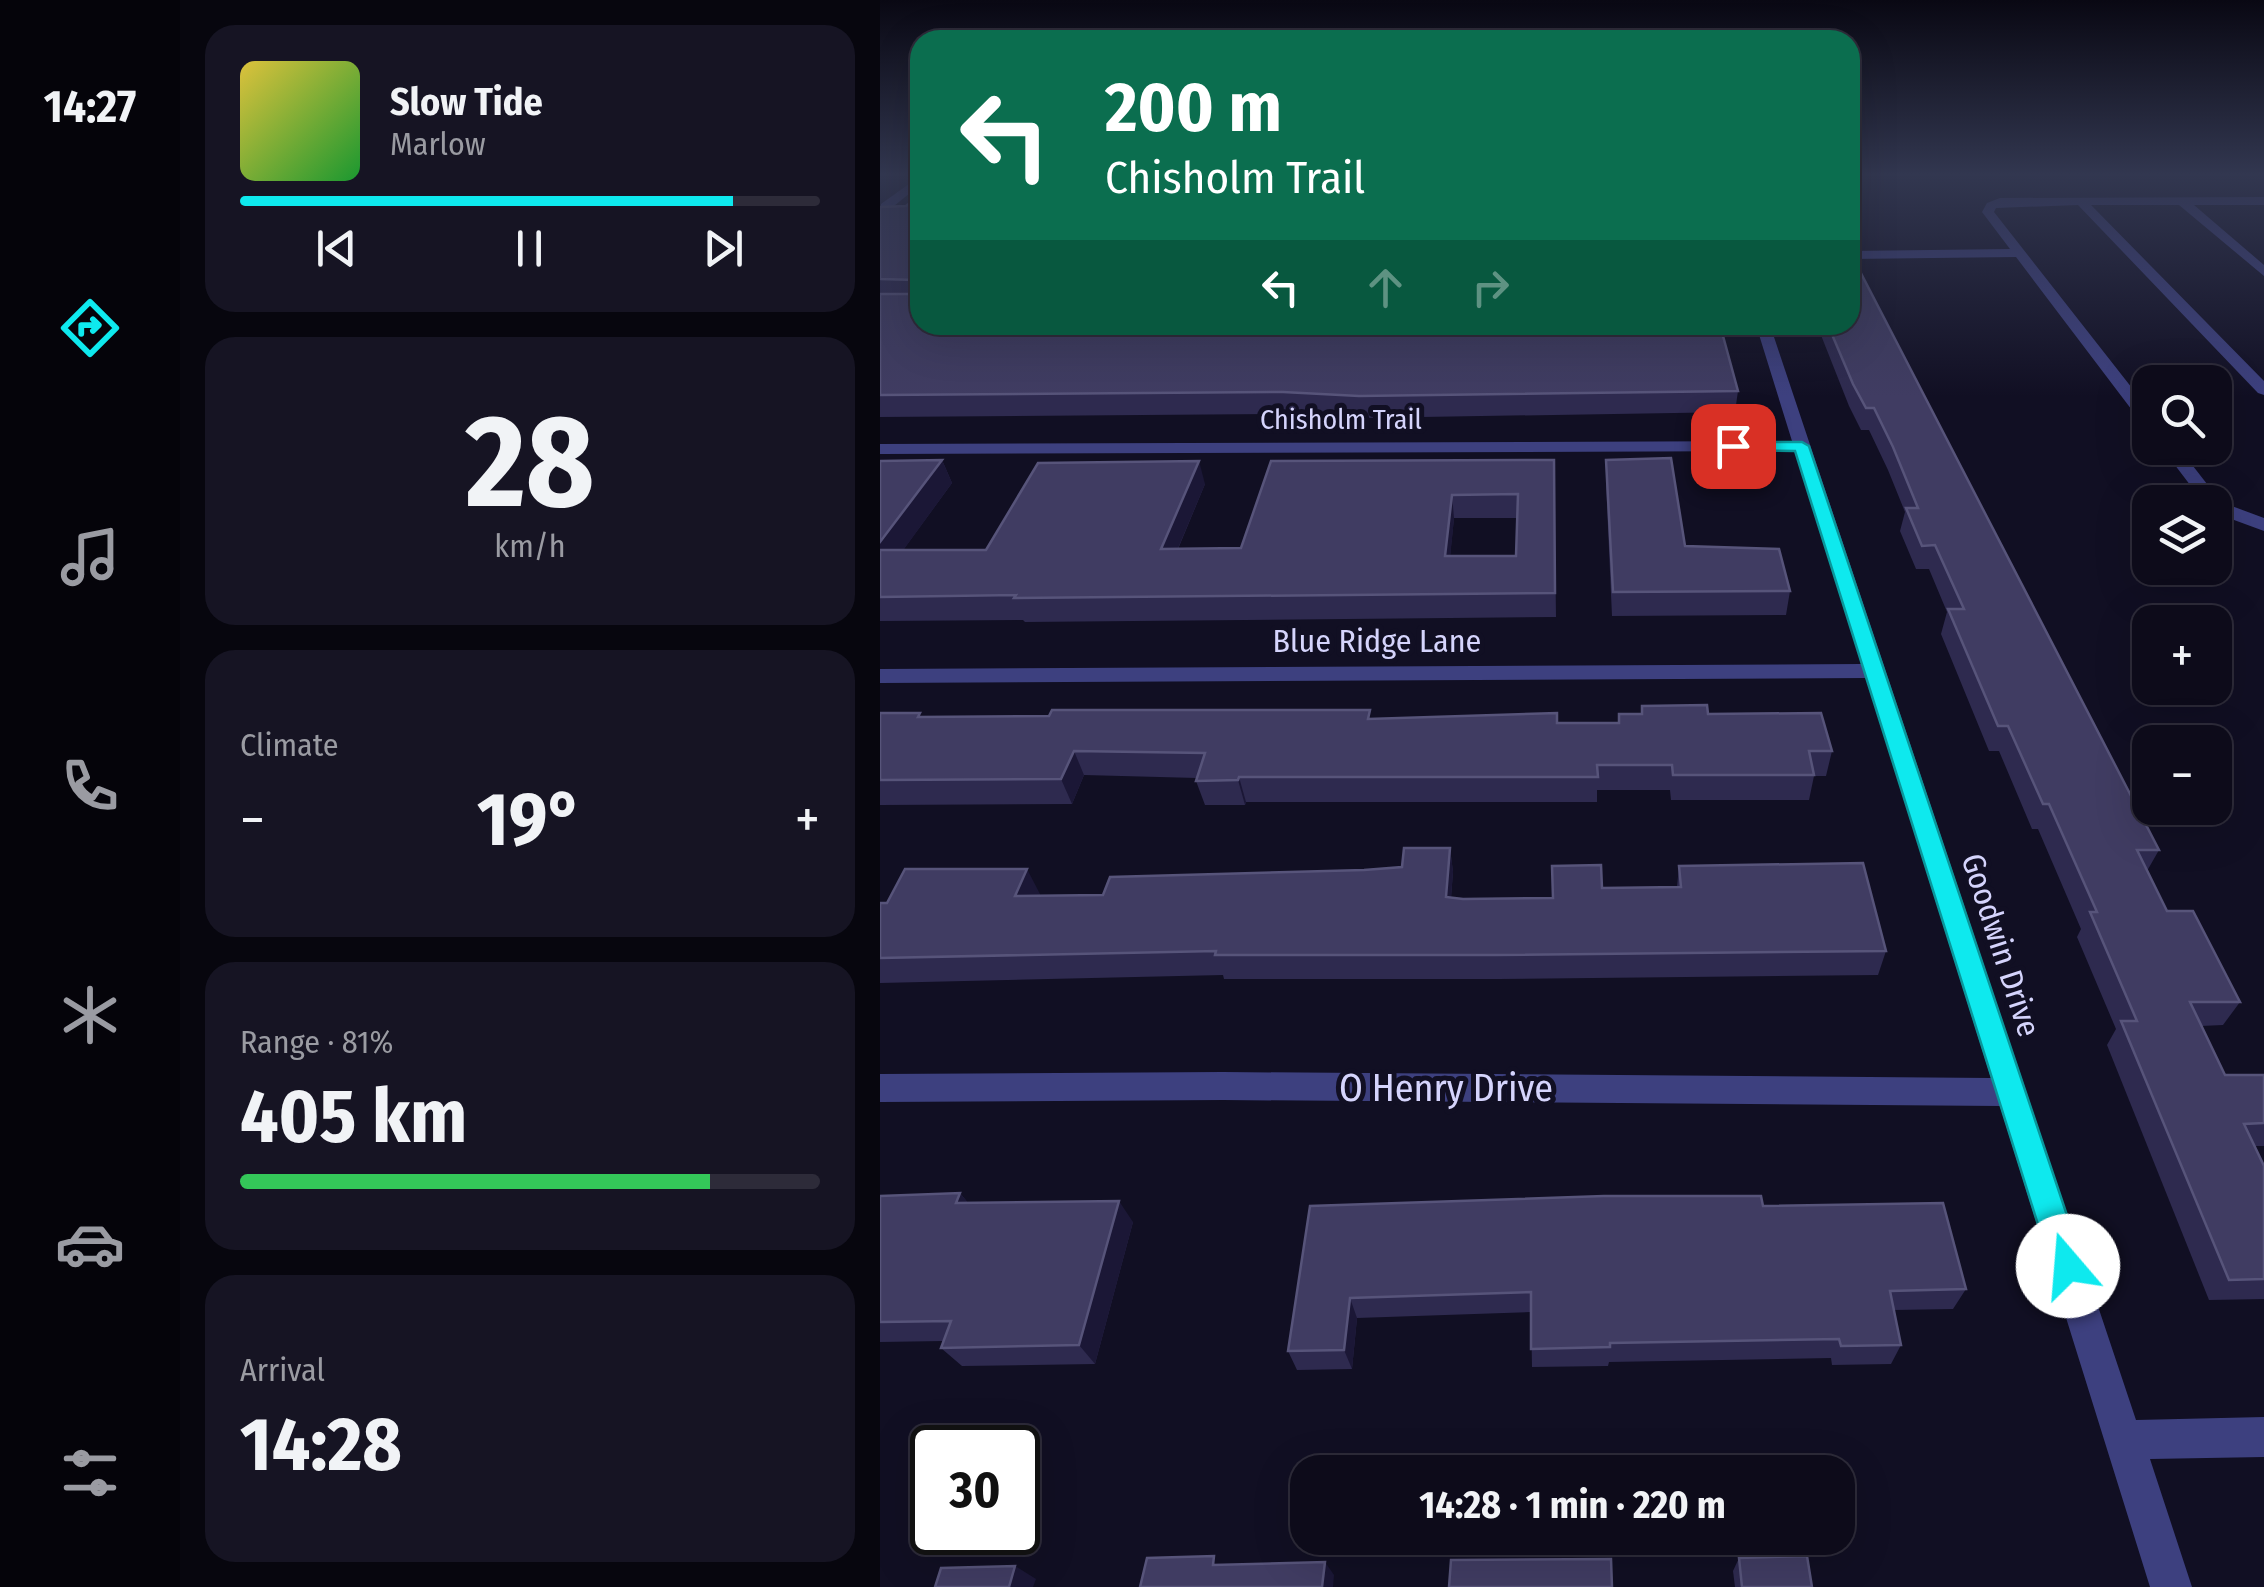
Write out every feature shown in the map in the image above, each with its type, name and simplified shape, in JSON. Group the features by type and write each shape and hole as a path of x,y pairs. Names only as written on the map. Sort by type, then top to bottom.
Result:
{"street":[{"path":"2016,249 2132,399"},
{"path":"2127,249 2264,390"},
{"path":"2238,249 2264,272"},
{"path":"1860,255 2020,254"},
{"name":"Goodwin Drive","path":"1766,335 2171,1587"},
{"name":"Chisholm Trail","path":"880,449 1802,446"},
{"path":"2183,465 2199,485"},
{"path":"2232,512 2264,525"},
{"name":"Blue Ridge Lane","path":"880,676 1874,671"},
{"name":"O Henry Drive","path":"880,1088 1242,1086 2012,1092"},
{"path":"2123,1440 2264,1437"}],"building":[{"path":"880,249 910,249 910,280 880,279"},
{"path":"1860,271 2132,798 2132,825 2146,825 2159,850 2137,850 2167,911 2193,911 2240,1002 2190,1002 2225,1075 2264,1075 2264,1123 2244,1124 2264,1166 2264,1279 2229,1280 2121,1021 2137,1021 2090,912 2097,912 2049,804 2043,804 2008,726 1998,726 1948,609 1964,609 1935,545 1922,546 1906,508 1918,508 1874,408 1866,408 1832,335 1860,335"},
{"path":"880,294 910,294 910,335 1723,335 1738,391 1359,396 1283,392 880,395"},
{"path":"1671,458 1685,546 1779,549 1790,591 1613,592 1606,460"},
{"path":"942,460 880,542 880,461"},
{"path":"1554,460 1555,593 880,597 880,550 986,550 1038,463 1199,461 1161,549 1241,548 1271,461","holes":["1518,494 1516,556 1445,556 1452,495"]},
{"path":"1707,705 1708,714 1821,713 1832,751 1809,751 1814,775 1673,775 1672,765 1597,765 1598,777 1239,777 1196,781 1205,753 1074,751 1061,779 880,780 880,713 920,713 918,717 1049,716 1052,710 1370,710 1368,719 1557,713 1557,723 1619,723 1619,714 1642,714 1642,706"},
{"path":"1404,848 1450,848 1446,897 1463,899 1553,898 1552,866 1601,865 1602,888 1681,887 1679,866 1863,863 1886,951 1215,955 1216,951 880,958 880,903 887,903 905,869 1027,869 1015,896 1103,895 1110,877 1402,867"},
{"path":"960,1193 956,1203 1119,1201 1079,1345 941,1348 951,1321 880,1322 880,1196"},
{"path":"1604,1196 1761,1196 1763,1206 1943,1203 1966,1289 1890,1291 1901,1345 1841,1346 1839,1339 1610,1343 1610,1347 1531,1349 1531,1292 1350,1298 1344,1350 1288,1351 1310,1206"},
{"path":"1214,1556 1213,1565 1325,1562 1322,1587 1140,1587 1147,1558"},
{"path":"1807,1556 1812,1587 1742,1587 1739,1558"},
{"path":"1611,1559 1612,1587 1449,1587 1451,1560"},
{"path":"1015,1566 1009,1587 935,1587 941,1568"}],"route":[{"path":"1733,446 1802,446 2068,1266"}]}
